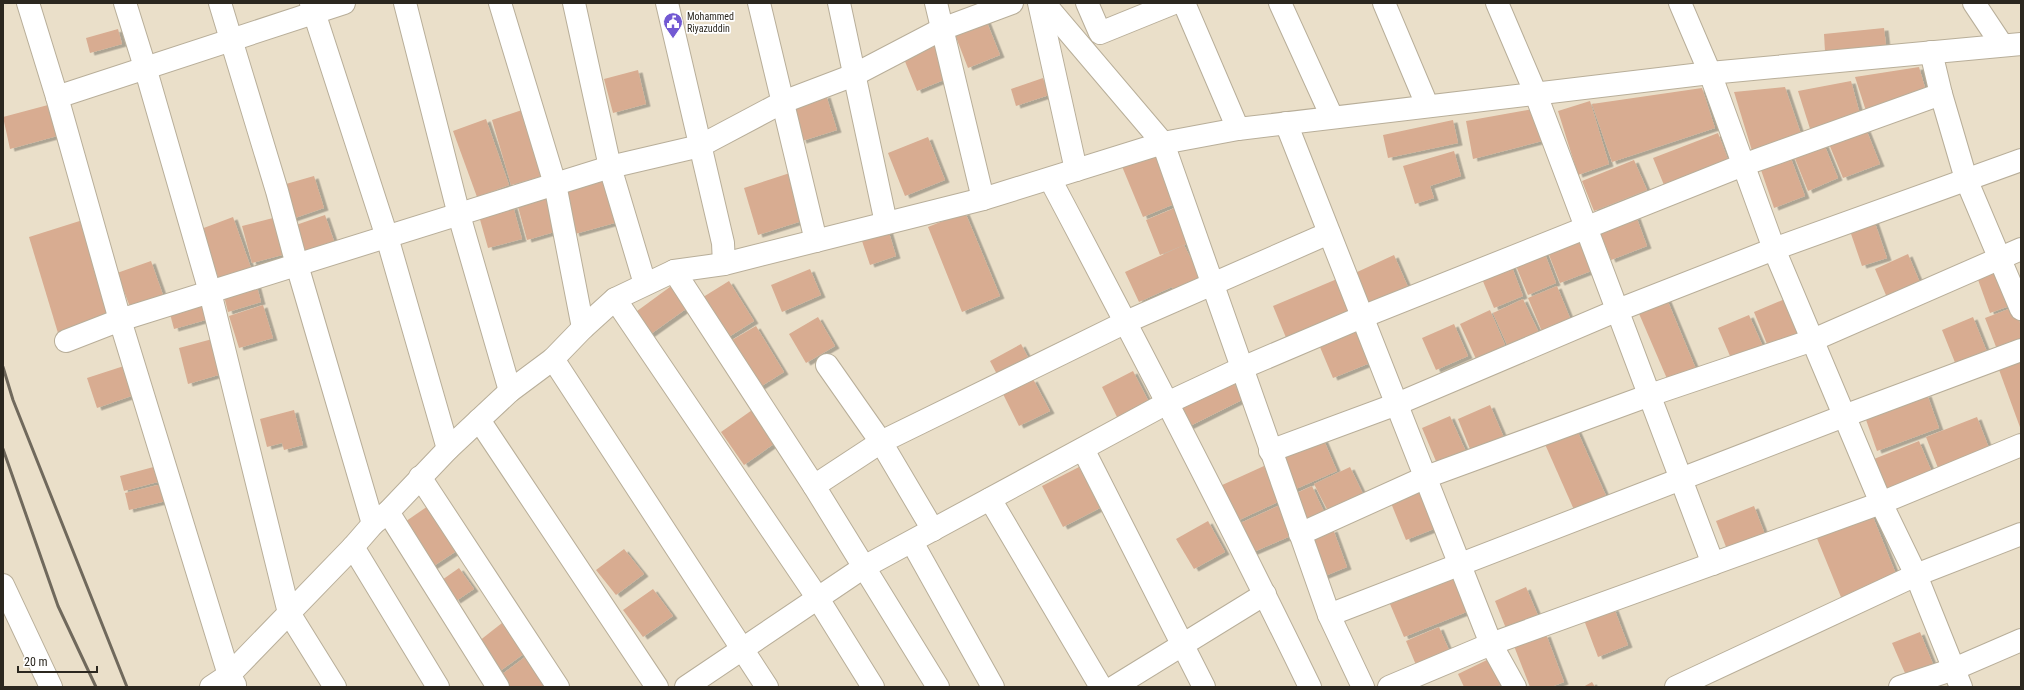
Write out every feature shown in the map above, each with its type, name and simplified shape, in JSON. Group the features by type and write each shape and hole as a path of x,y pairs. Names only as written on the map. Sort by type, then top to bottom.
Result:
{"street":[{"path":"28,3 57,97 120,320 232,681"},
{"path":"125,3 210,292 289,613 335,687"},
{"path":"220,3 278,191 297,265 380,518 498,687"},
{"path":"57,97 231,39 312,8 344,3"},
{"path":"405,3 459,215 510,391"},
{"path":"500,3 555,184 583,328"},
{"path":"574,3 610,167 645,284"},
{"path":"667,3 723,243 724,264"},
{"path":"759,3 816,241"},
{"path":"838,3 886,223"},
{"path":"936,3 983,199"},
{"path":"66,341 120,320 610,167 700,146 783,102 854,75 942,29 1012,3"},
{"path":"1038,3 1076,170"},
{"path":"1044,3 1163,143 1213,283 1270,452 1329,615 1363,687"},
{"path":"1087,3 1100,33 1174,3"},
{"path":"1184,3 1238,128"},
{"path":"1280,3 1332,117"},
{"path":"1384,3 1427,105"},
{"path":"1498,3 1535,92 1713,564"},
{"path":"1680,3 1710,72 1774,249 1881,503 1916,575 1957,678"},
{"path":"1974,3 2012,44"},
{"path":"312,8 387,236 448,449"},
{"path":"211,687 232,681 289,613 380,518 448,449 510,391 553,359 583,328 615,300 645,284 674,272 724,264 983,199 1163,143 1238,128 1710,72 2012,44"},
{"path":"1931,52 1941,94 1966,179 2021,309"},
{"path":"686,687 817,597 864,568 1167,403 1242,368 1362,317 1743,165 1941,94"},
{"path":"1286,123 1491,644 1515,687"},
{"path":"1270,452 1397,404 1618,310 1774,249 2021,160"},
{"path":"1050,179 1126,322 1265,594 1310,687"},
{"path":"814,486 881,442 1126,322 1329,233"},
{"path":"1300,534 1426,477 1650,395 1813,340 2021,249"},
{"path":"674,272 814,486 938,687"},
{"path":"615,300 817,597 873,687"},
{"path":"1329,615 1681,478 2021,350"},
{"path":"553,359 767,687"},
{"path":"827,365 881,442 933,530"},
{"path":"479,420 657,687"},
{"path":"1389,687 1491,644 1881,503 2021,445"},
{"path":"1083,449 1204,687"},
{"path":"420,477 558,687"},
{"path":"990,499 1101,687"},
{"path":"1676,687 1916,575 2021,534"},
{"path":"912,542 993,687"},
{"path":"353,547 438,687"},
{"path":"3,585 51,687"},
{"path":"1114,687 1265,594"},
{"path":"1900,687 1957,678 2021,640"}],"building":[{"path":"986,20 1000,55 968,68 954,32"},
{"path":"1884,28 1886,45 1825,51 1824,34"},
{"path":"118,29 122,44 90,53 86,38"},
{"path":"938,45 951,77 917,91 904,59"},
{"path":"1919,67 1926,91 1867,114 1855,77"},
{"path":"638,70 646,104 613,113 604,79"},
{"path":"1043,78 1049,95 1016,106 1011,89"},
{"path":"1851,81 1861,118 1812,135 1798,91"},
{"path":"1785,87 1803,140 1753,154 1734,92"},
{"path":"1702,88 1715,128 1612,162 1592,104"},
{"path":"826,95 837,130 802,141 791,106"},
{"path":"1590,101 1609,164 1578,175 1558,111"},
{"path":"48,105 57,136 10,149 3,117"},
{"path":"525,109 545,175 511,185 492,120"},
{"path":"1533,109 1542,141 1473,159 1466,121"},
{"path":"486,119 509,185 477,197 453,131"},
{"path":"1453,120 1458,143 1388,158 1383,135"},
{"path":"1866,129 1880,164 1843,178 1829,144"},
{"path":"1718,133 1730,165 1666,190 1653,158"},
{"path":"928,137 945,180 905,196 888,153"},
{"path":"1824,144 1838,178 1808,191 1794,156"},
{"path":"1157,148 1179,202 1143,217 1121,164"},
{"path":"1454,151 1461,176 1430,186 1434,198 1415,204 1403,166"},
{"path":"1790,156 1805,196 1774,208 1760,167"},
{"path":"1634,160 1647,190 1594,211 1582,181"},
{"path":"793,172 808,219 758,235 744,188"},
{"path":"606,174 618,222 575,234 562,186"},
{"path":"314,176 324,208 289,220 279,186"},
{"path":"552,194 561,230 527,240 517,203"},
{"path":"513,206 522,239 488,248 479,216"},
{"path":"1177,207 1191,242 1160,255 1146,220"},
{"path":"965,212 1000,296 962,312 928,227"},
{"path":"325,215 336,247 304,259 293,226"},
{"path":"1636,216 1647,246 1611,260 1599,230"},
{"path":"233,217 251,268 219,280 201,229"},
{"path":"273,218 282,255 252,263 242,226"},
{"path":"86,219 115,315 58,333 29,237"},
{"path":"1874,220 1887,258 1862,266 1849,228"},
{"path":"887,226 896,256 870,265 860,235"},
{"path":"1576,235 1591,271 1560,283 1546,247"},
{"path":"1184,245 1203,282 1177,295 1172,287 1139,302 1125,272"},
{"path":"1543,249 1556,283 1528,295 1514,261"},
{"path":"1908,254 1921,285 1888,300 1875,269"},
{"path":"1394,255 1408,287 1368,304 1355,273"},
{"path":"151,261 163,295 130,307 117,273"},
{"path":"1510,262 1523,296 1494,308 1480,274"},
{"path":"810,269 821,295 782,312 771,285"},
{"path":"1999,269 2012,305 1990,313 1977,277"},
{"path":"1337,279 1352,313 1287,340 1273,306"},
{"path":"729,281 754,321 724,340 700,299"},
{"path":"256,283 261,302 228,312 223,292"},
{"path":"674,284 690,306 648,336 633,314"},
{"path":"1557,286 1572,323 1543,334 1528,298"},
{"path":"1666,297 1696,369 1668,381 1637,309"},
{"path":"1523,299 1539,333 1508,347 1493,313"},
{"path":"1785,299 1800,336 1769,349 1754,312"},
{"path":"204,301 209,319 174,329 169,310"},
{"path":"263,305 273,338 239,348 229,316"},
{"path":"2014,307 2021,326 2021,343 1998,352 1985,318"},
{"path":"1490,310 1505,345 1476,359 1460,324"},
{"path":"1749,315 1764,349 1733,363 1718,328"},
{"path":"818,317 835,346 806,363 789,334"},
{"path":"1973,317 1989,357 1958,370 1942,330"},
{"path":"1354,324 1370,363 1333,378 1317,340"},
{"path":"1454,324 1468,356 1436,370 1422,338"},
{"path":"756,326 784,372 755,390 727,343"},
{"path":"216,338 225,373 188,384 179,348"},
{"path":"1021,344 1031,363 1000,380 990,361"},
{"path":"2021,359 2021,430 1998,367"},
{"path":"127,365 137,394 97,408 87,378"},
{"path":"1133,371 1151,406 1120,423 1102,387"},
{"path":"1033,379 1050,411 1019,426 1003,394"},
{"path":"1232,379 1242,400 1188,427 1178,406"},
{"path":"1927,394 1939,428 1877,451 1865,417"},
{"path":"1490,405 1505,440 1472,454 1458,419"},
{"path":"755,408 778,441 744,465 721,432"},
{"path":"294,410 303,445 284,450 282,443 267,447 260,419"},
{"path":"1450,416 1467,454 1438,466 1422,428"},
{"path":"1977,417 1989,448 1938,468 1926,437"},
{"path":"1576,428 1607,498 1575,512 1544,442"},
{"path":"1322,436 1337,471 1289,492 1274,457"},
{"path":"1919,441 1934,477 1889,495 1874,459"},
{"path":"161,465 165,480 124,491 120,476"},
{"path":"1264,466 1280,501 1237,521 1220,486"},
{"path":"1079,467 1100,508 1063,527 1042,486"},
{"path":"1350,467 1366,500 1331,517 1314,484"},
{"path":"166,483 170,500 129,510 125,493"},
{"path":"1312,486 1326,516 1303,526 1290,496"},
{"path":"1425,490 1439,527 1406,540 1391,503"},
{"path":"1280,505 1293,535 1249,554 1236,525"},
{"path":"428,506 458,550 429,569 399,526"},
{"path":"1754,506 1766,537 1728,552 1716,521"},
{"path":"1871,512 1898,579 1843,602 1816,536"},
{"path":"1208,521 1225,552 1194,569 1176,539"},
{"path":"1333,529 1347,567 1320,578 1306,540"},
{"path":"624,549 644,574 616,595 596,570"},
{"path":"459,568 474,589 456,601 442,580"},
{"path":"1455,577 1469,611 1404,637 1390,604"},
{"path":"1526,587 1539,618 1507,631 1495,601"},
{"path":"653,589 673,616 643,637 623,610"},
{"path":"1614,608 1628,645 1598,657 1584,620"},
{"path":"502,623 525,653 496,674 474,645"},
{"path":"1439,627 1452,657 1419,672 1406,641"},
{"path":"1920,632 1935,669 1908,680 1892,643"},
{"path":"1546,634 1564,682 1551,687 1530,687 1514,646"},
{"path":"525,657 546,684 542,687 504,687 497,678"},
{"path":"1491,658 1503,684 1495,687 1464,687 1458,674"},
{"path":"1592,682 1595,687 1583,687"}],"railway":[{"path":"3,367 13,400 127,687"},
{"path":"3,449 58,606 96,687"}],"place":[{"name":"Mohammed Riyazuddin","path":"673,39"}]}
